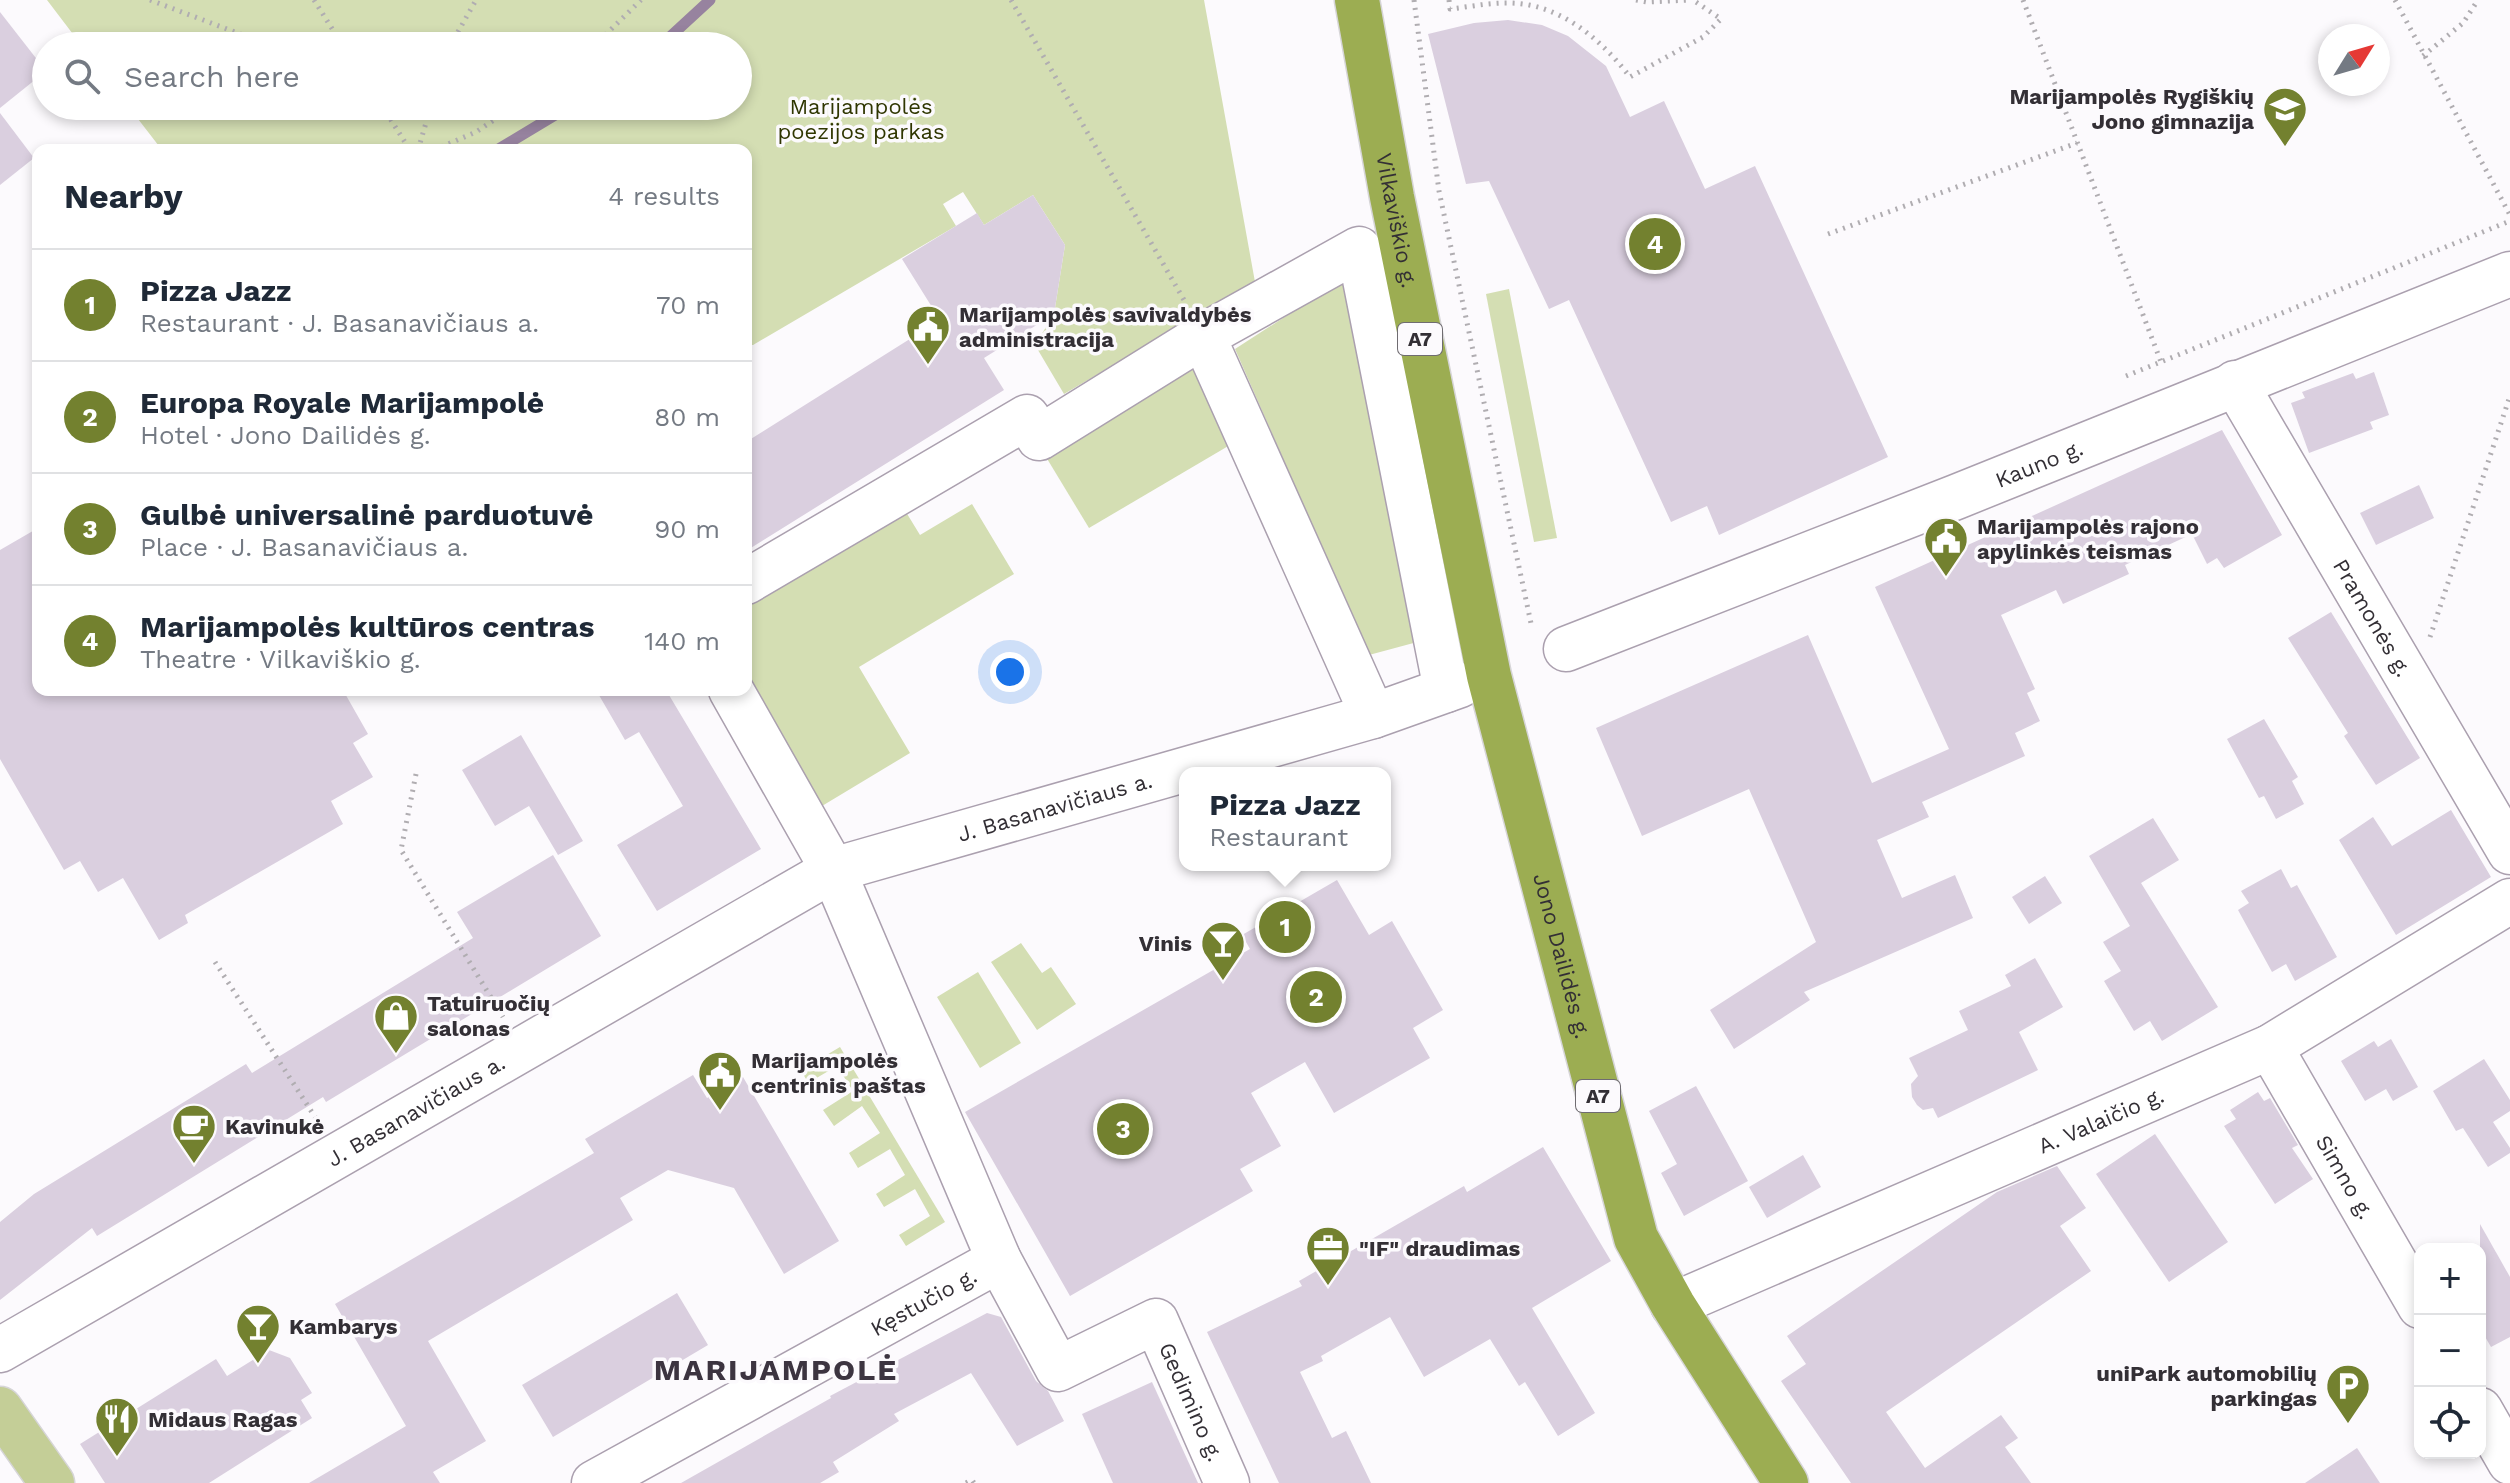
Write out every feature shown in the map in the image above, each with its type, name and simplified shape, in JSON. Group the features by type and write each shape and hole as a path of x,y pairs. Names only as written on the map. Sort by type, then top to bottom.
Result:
{"highway":[{"name":"Vilkaviškio g.","path":"1357,0 1392,197 1465,684"},
{"name":"Jono Dailidės g.","path":"1465,684 1636,1238 1673,1305 1786,1483"}],"main road":[{"path":"0,1409 52,1483"}],"street":[{"path":"752,578 1027,417 1039,438 1203,336 1359,249 1465,684"},
{"name":"Kauno g.","path":"1550,640 1956,497 2510,274"},
{"path":"1203,336 1373,716"},
{"name":"Pramonės g.","path":"2235,383 2510,852"},
{"name":"J. Basanavičiaus a.","path":"1194,767 1373,716 1465,684"},
{"path":"734,696 833,870 999,1260"},
{"name":"J. Basanavičiaus a.","path":"0,1350 833,870 1179,771"},
{"name":"A. Valaičio g.","path":"1673,1305 2270,1047 2510,901"},
{"name":"Simno g.","path":"2270,1047 2414,1296"},
{"name":"Gedimino g.","path":"999,1260 1058,1369 1156,1321 1227,1483"},
{"name":"Kęstučio g.","path":"594,1483 999,1260"},
{"path":"2486,1420 2510,1462"}],"path":[{"path":"150,0 235,32"},
{"path":"314,0 334,32"},
{"path":"458,32 476,0"},
{"path":"608,32 641,0"},
{"path":"1011,0 1165,267"},
{"path":"1414,0 1439,191 1550,640"},
{"path":"1449,0 1450,9 1508,3 1539,8 1577,24 1608,48 1630,77 1703,37 1721,19 1691,0 1636,0"},
{"path":"2023,0 2161,362"},
{"path":"2126,376 2510,218 2395,0"},
{"path":"2423,56 2463,23 2478,0"},
{"path":"391,120 406,144"},
{"path":"420,144 427,120"},
{"path":"448,144 494,120"},
{"path":"1828,234 2077,143"},
{"path":"2414,688 2510,396"},
{"path":"416,774 401,850 522,1049"},
{"path":"215,962 339,1155"},
{"path":"966,1483 972,1480 974,1483"}],"green space":[{"name":"Marijampolės poezijos parkas","path":"47,0 1204,0 1255,282 1064,394 1035,345 1054,314 1065,245 1033,195 984,225 963,192 943,204 956,226 752,345 752,144 157,144 139,120 752,120 752,32 71,32"},
{"path":"1345,278 1421,641 1369,655 1235,349"},
{"path":"1509,289 1557,538 1534,542 1486,294"},
{"path":"1195,368 1230,445 1089,528 1046,457"},
{"path":"898,499 920,535 972,504 1014,574 859,667 910,753 822,806 752,690 752,587"},
{"path":"1021,943 1042,973 1051,967 1076,1004 1037,1030 991,962"},
{"path":"978,972 1021,1043 980,1068 937,997"},
{"path":"840,1047 945,1222 906,1246 899,1235 930,1216 915,1189 884,1207 876,1194 905,1175 890,1149 858,1168 849,1153 880,1133 862,1106 834,1126 823,1110 853,1091 837,1066 808,1083 801,1070"}],"building":[{"path":"0,12 32,53 32,82 0,108"},
{"path":"1508,20 1542,25 1568,36 1606,66 1630,117 1664,101 1705,189 1755,166 1888,457 1719,535 1707,506 1671,522 1569,300 1549,309 1489,181 1466,184 1428,34 1474,23"},
{"path":"0,113 32,160 0,185"},
{"name":"Marijampolės savivaldybės administracija","path":"1033,195 1065,245 1054,314 984,358 1004,390 752,547 752,438 940,320 902,259 977,213 984,225"},
{"path":"2374,372 2389,415 2370,422 2373,429 2309,453 2291,403 2305,398 2302,392 2353,373 2356,379"},
{"path":"2222,430 2282,535 2224,568 2217,558 2207,564 2192,534 2125,565 2129,574 2063,604 2056,590 2001,615 2035,689 2027,693 2040,721 2015,733 2025,756 1922,802 1929,817 1877,840 1902,898 1955,875 1973,918 1804,992 1810,1000 1734,1049 1710,1010 1816,942 1749,789 1642,836 1596,728 1808,635 1872,783 1949,749 1875,587"},
{"path":"2419,485 2434,518 2376,545 2360,513"},
{"path":"32,531 32,696 346,696 368,734 353,743 373,777 331,801 343,824 185,915 188,923 159,940 123,878 98,892 80,861 64,870 0,759 0,550"},
{"path":"2331,612 2420,758 2376,785 2344,736 2348,733 2288,638"},
{"path":"599,696 670,696 761,849 657,911 617,845 683,806 639,732 625,740"},
{"path":"2264,719 2298,777 2292,781 2304,804 2276,819 2264,796 2259,798 2227,739"},
{"path":"521,735 583,841 558,855 529,806 495,826 462,770"},
{"path":"2451,810 2491,877 2396,935 2339,840 2373,817 2392,846"},
{"path":"2153,818 2179,860 2141,883 2218,1007 2162,1041 2150,1021 2134,1031 2104,981 2121,971 2103,942 2130,926 2089,856"},
{"path":"553,855 601,936 326,1102 323,1097 97,1236 92,1228 0,1300 0,1222 34,1194 246,1064 252,1073 473,938 457,912"},
{"path":"2281,869 2291,888 2297,885 2337,957 2295,981 2286,964 2272,972 2238,910 2249,903 2241,891"},
{"path":"2045,876 2062,903 2029,924 2012,897"},
{"path":"1337,880 1369,935 1392,921 1443,1010 1413,1028 1430,1058 1334,1113 1305,1062 1251,1093 1281,1146 1240,1169 1253,1191 1070,1296 965,1112 1250,949 1242,935"},
{"path":"2035,958 2063,1007 2019,1032 2038,1070 1938,1118 1933,1108 1923,1110 1912,1097 1911,1084 1918,1076 1909,1058 1968,1030 1959,1011 2011,986 2005,975"},
{"path":"2391,1039 2418,1087 2393,1101 2386,1089 2365,1101 2341,1061 2374,1041 2378,1047"},
{"path":"2484,1059 2510,1100 2510,1111 2493,1122 2510,1148 2510,1153 2488,1167 2463,1128 2456,1131 2433,1091"},
{"path":"693,1075 707,1098 743,1077 839,1241 784,1274 734,1188 668,1170 620,1198 633,1220 428,1341 486,1441 433,1472 440,1483 309,1483 406,1426 335,1304 594,1153 585,1139"},
{"path":"1696,1086 1748,1181 1684,1216 1661,1173 1677,1164 1649,1111"},
{"path":"2258,1092 2264,1101 2270,1098 2298,1145 2292,1148 2313,1179 2275,1204 2224,1126 2236,1119 2230,1110"},
{"path":"2155,1134 2228,1242 2169,1282 2096,1174"},
{"path":"1543,1147 1611,1261 1532,1308 1595,1413 1558,1436 1525,1382 1519,1386 1490,1339 1424,1377 1390,1317 1321,1356 1323,1361 1300,1372 1332,1438 1346,1431 1371,1483 1279,1483 1207,1332 1302,1286 1299,1281 1464,1186 1467,1192"},
{"path":"1803,1155 1821,1187 1767,1218 1749,1187"},
{"path":"2057,1166 2086,1208 2060,1226 2091,1271 1886,1412 1925,1468 2001,1415 2018,1438 2005,1447 2031,1483 1851,1483 1781,1381 1806,1364 1787,1336 1997,1192"},
{"path":"2480,1224 2510,1277 2510,1337 2491,1347 2486,1338 2486,1243 2480,1243"},
{"path":"677,1293 708,1345 553,1437 522,1385"},
{"path":"987,1313 1001,1317 1036,1381 1048,1391 1064,1421 1017,1446 971,1373 894,1414 899,1421 833,1462 839,1472 820,1483 681,1483 830,1396"},
{"path":"269,1350 290,1358 312,1393 301,1400 312,1418 209,1483 105,1483 80,1444 216,1359 227,1376"},
{"path":"1152,1382 1198,1483 1113,1483 1082,1414"},
{"path":"2357,1448 2380,1483 2305,1483"}],"waterway":[{"path":"675,32 710,0"},
{"path":"507,144 547,120"}],"place":[{"name":"Marijampolės Rygiškių Jono gimnazija","path":"2285,148"},
{"name":"Marijampolės kultūros centras","path":"1655,244"},
{"name":"Marijampolės savivaldybės administracija","path":"928,366"},
{"name":"Marijampolės rajono apylinkės teismas","path":"1946,578"},
{"name":"Pizza Jazz","path":"1285,927"},
{"name":"Vinis","path":"1223,982"},
{"name":"Europa Royale Marijampolė","path":"1316,997"},
{"name":"Tatuiruočių salonas","path":"396,1055"},
{"name":"Marijampolės centrinis paštas","path":"720,1112"},
{"name":"Gulbė universalinė parduotuvė","path":"1123,1129"},
{"name":"Kavinukė","path":"194,1165"},
{"name":"\"IF\" draudimas","path":"1328,1287"},
{"name":"Kambarys","path":"258,1365"},
{"name":"uniPark automobilių parkingas","path":"2348,1425"},
{"name":"Midaus Ragas","path":"117,1458"}],"district":[{"name":"MARIJAMPOLĖ","path":"776,1370"}]}
